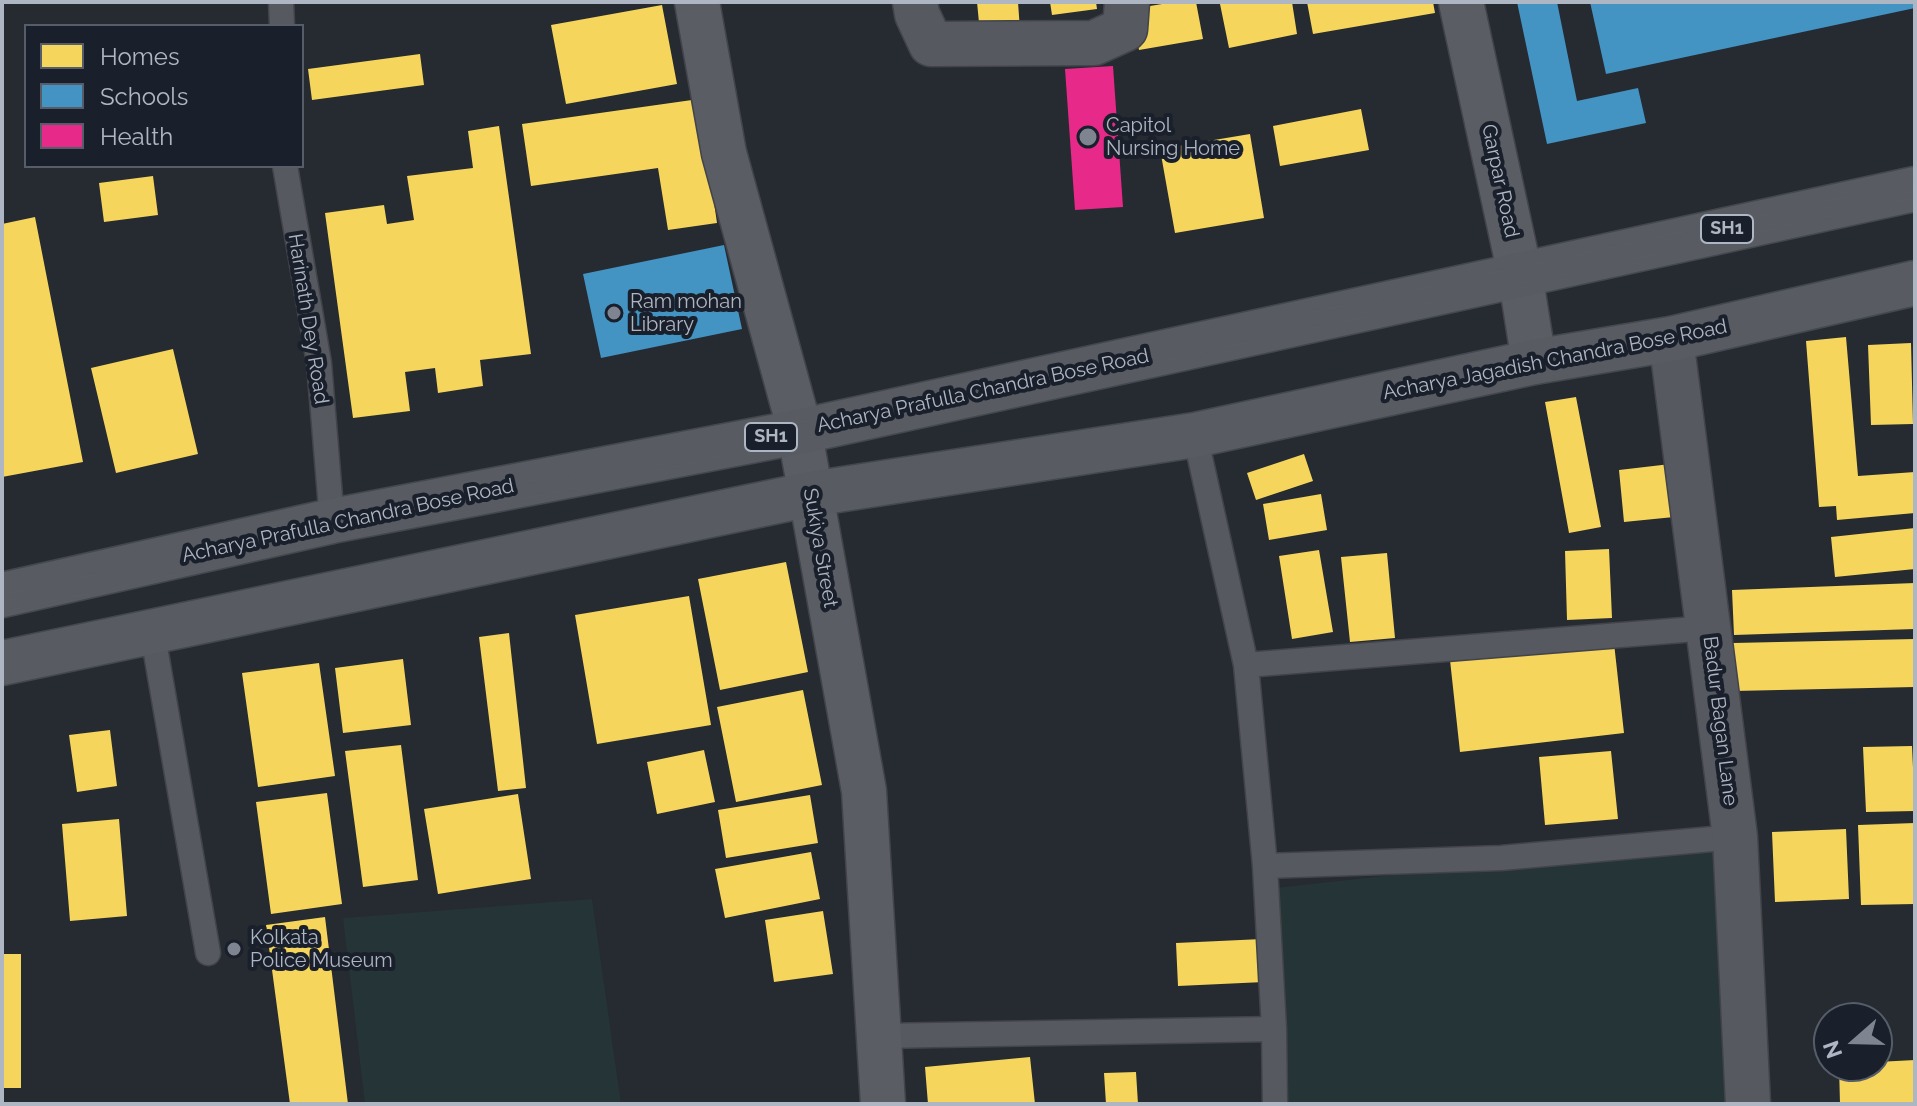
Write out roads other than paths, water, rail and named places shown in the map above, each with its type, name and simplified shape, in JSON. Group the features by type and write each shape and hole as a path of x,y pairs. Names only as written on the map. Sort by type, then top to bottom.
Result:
{"main road":[{"name":"SH1","path":"1530,272 1915,189"},
{"name":"Acharya Prafulla Chandra Bose Road","path":"2,595 332,521 798,432 1530,272"},
{"name":"Acharya Jagadish Chandra Bose Road","path":"1195,435 1534,362 1671,339 1915,283"},
{"path":"2,663 811,494 1195,435"}],"street":[{"name":"Sukiya Street","path":"697,2 724,153 792,398 864,791 883,1104"},
{"path":"915,2 917,14 931,44 1094,43 1125,29 1127,2"},
{"name":"Garpar Road","path":"1461,2 1530,272 1534,362"},
{"name":"Badur Bagan Lane","path":"1671,339 1735,837 1748,1104"}],"lane":[{"path":"281,2 282,24"},
{"name":"Harinath Dey Road","path":"285,168 319,363 332,521"},
{"path":"1195,435 1246,665 1265,866 1275,1104"},
{"path":"1246,665 1708,628"},
{"path":"152,630 208,953"},
{"path":"1265,866 1501,858 1735,837"},
{"path":"880,1036 1274,1029"}],"tram line":[{"path":"2,595 1915,182"},
{"path":"2,612 1915,198"}],"place":[{"name":"Capitol Nursing Home","path":"1088,137"},
{"name":"Ram mohan Library","path":"614,313"},
{"name":"Kolkata Police Museum","path":"234,949"}]}
